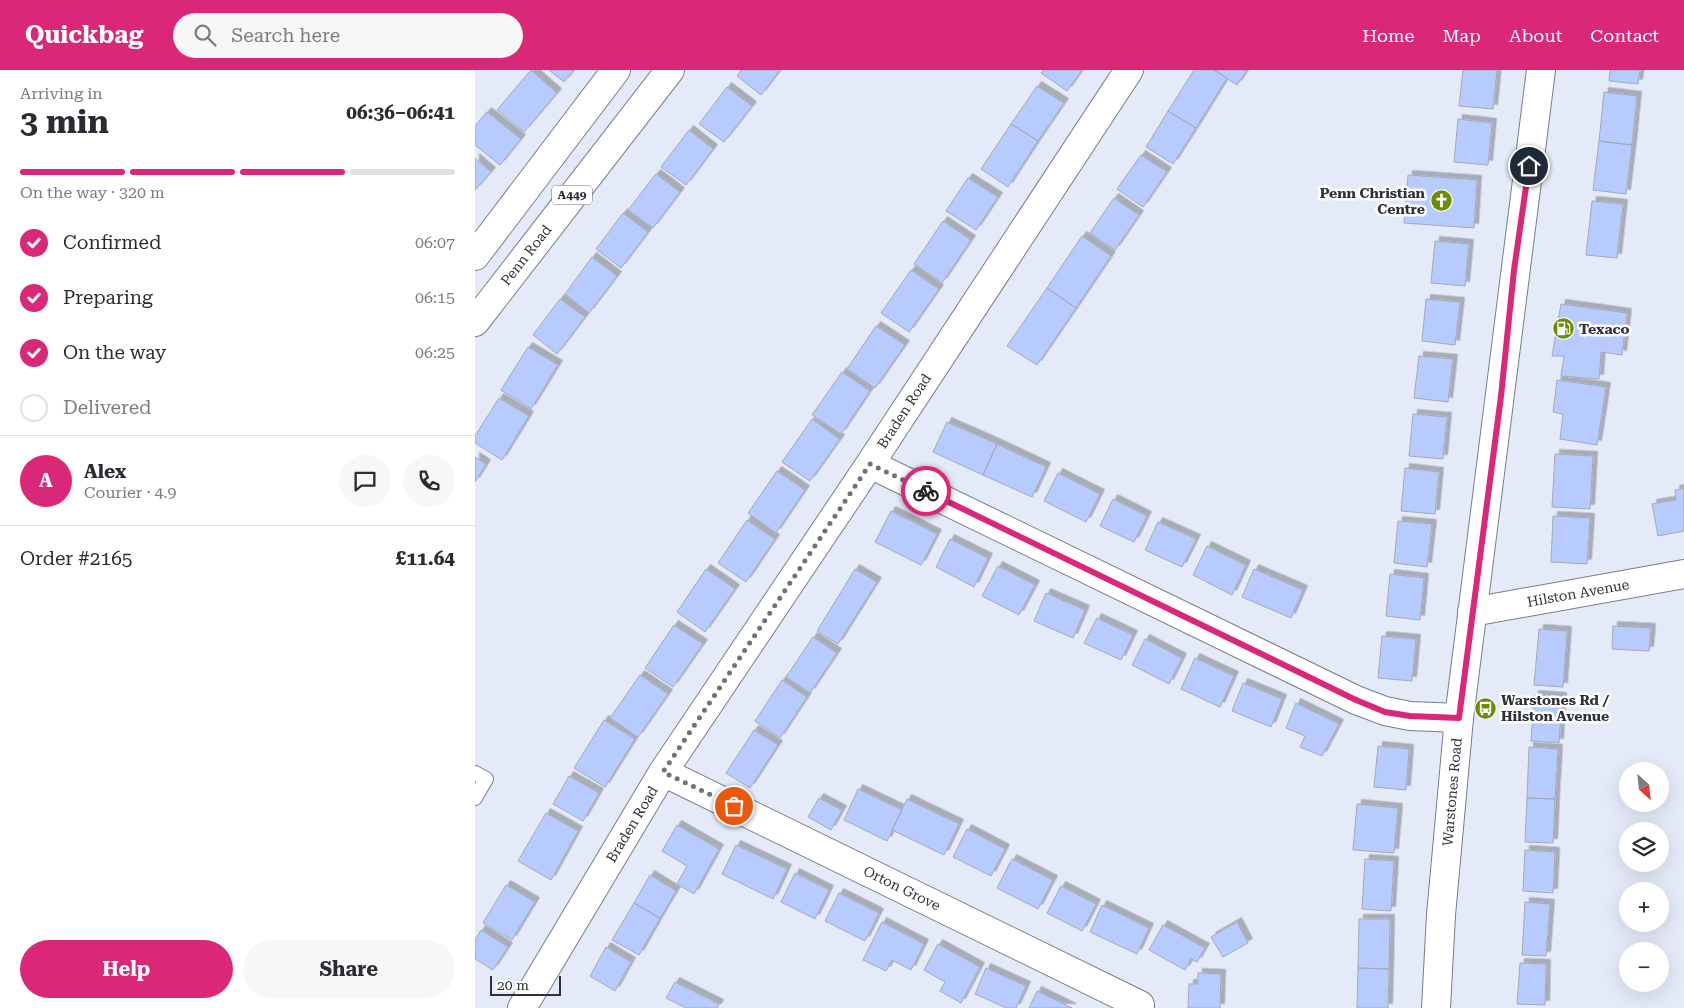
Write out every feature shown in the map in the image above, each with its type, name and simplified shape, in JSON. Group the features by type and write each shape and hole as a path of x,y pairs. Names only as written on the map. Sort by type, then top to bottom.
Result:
{"main road":[{"name":"A449","path":"475,256 616,70"},
{"name":"Penn Road","path":"475,322 670,70"},
{"name":"Braden Road","path":"522,1008 663,772 870,464 1129,70"},
{"name":"Warstones Road","path":"1436,1008 1441,915 1459,718 1541,70"},
{"path":"870,464 1356,700 1385,712 1410,716 1459,718"},
{"name":"Hilston Avenue","path":"1473,612 1684,574"},
{"name":"Orton Grove","path":"663,772 1140,1005"}],"lane":[{"path":"475,773 486,779 475,798"}],"building":[{"path":"531,70 557,93 524,132 497,110"},
{"path":"549,70 574,70 564,82"},
{"path":"741,70 780,70 761,95 737,76"},
{"path":"1043,70 1082,70 1067,91 1041,73"},
{"path":"1194,70 1214,70 1227,78 1196,128 1168,111"},
{"path":"1214,70 1247,70 1237,85"},
{"path":"1463,70 1497,70 1493,109 1459,106"},
{"path":"1610,70 1640,70 1638,84 1609,81"},
{"path":"1037,86 1064,103 1038,141 1011,124"},
{"path":"727,87 752,106 724,142 699,124"},
{"path":"1604,92 1637,96 1632,145 1599,141"},
{"path":"1168,111 1196,128 1173,164 1146,147"},
{"path":"487,112 521,139 500,165 475,145 475,126"},
{"path":"1458,119 1492,123 1488,165 1454,162"},
{"path":"1011,124 1038,141 1008,187 981,169"},
{"path":"689,130 713,149 686,185 661,167"},
{"path":"1599,141 1632,145 1626,194 1593,190"},
{"path":"1141,155 1167,172 1143,207 1117,189"},
{"path":"475,158 491,172 475,190"},
{"path":"656,174 680,192 653,228 628,210"},
{"name":"Penn Christian Centre","path":"1408,175 1477,180 1474,228 1404,223"},
{"path":"968,178 998,197 976,230 946,211"},
{"path":"1114,198 1139,215 1115,250 1090,233"},
{"path":"1592,201 1623,204 1617,258 1586,255"},
{"path":"623,213 648,232 621,268 596,249"},
{"path":"943,221 971,240 942,283 914,264"},
{"path":"1082,236 1111,256 1076,308 1047,288"},
{"path":"1435,241 1469,244 1465,286 1431,283"},
{"path":"592,257 617,276 589,313 565,294"},
{"path":"911,270 939,289 909,332 881,313"},
{"path":"1047,288 1076,308 1037,365 1007,346"},
{"path":"560,299 585,317 557,354 533,335"},
{"path":"1426,299 1460,302 1455,345 1422,341"},
{"path":"1561,304 1627,313 1622,355 1601,352 1599,379 1561,376 1564,356 1552,356"},
{"path":"876,326 905,345 875,388 847,369"},
{"path":"528,347 558,365 531,409 501,390"},
{"path":"1419,356 1453,359 1448,402 1414,398"},
{"path":"842,372 870,391 841,434 812,415"},
{"path":"1557,380 1606,387 1597,445 1560,439 1563,414 1553,412"},
{"path":"499,398 529,416 502,460 475,443 475,436"},
{"path":"1413,414 1447,417 1443,459 1409,456"},
{"path":"812,419 840,439 810,481 782,462"},
{"path":"947,422 997,444 983,475 933,452"},
{"path":"997,444 1046,467 1032,497 983,475"},
{"path":"1555,454 1593,456 1590,509 1552,507"},
{"path":"475,457 486,464 475,482"},
{"path":"1405,468 1439,472 1435,514 1401,511"},
{"path":"777,471 805,490 776,533 748,513"},
{"path":"1058,473 1100,494 1086,522 1044,501"},
{"path":"1684,488 1684,531 1658,536 1652,504 1676,500 1675,490"},
{"path":"1113,499 1147,516 1134,542 1100,526"},
{"path":"891,511 937,534 921,565 875,542"},
{"path":"1553,516 1590,518 1587,564 1551,562"},
{"path":"747,520 775,539 746,582 718,563"},
{"path":"1398,521 1432,524 1427,567 1394,563"},
{"path":"1158,522 1196,539 1182,567 1145,550"},
{"path":"950,539 988,558 974,587 936,567"},
{"path":"1207,546 1246,565 1232,595 1193,575"},
{"path":"998,566 1035,585 1019,615 982,596"},
{"path":"706,569 735,589 705,632 677,612"},
{"path":"855,569 877,582 838,644 817,631"},
{"path":"1254,569 1303,590 1291,618 1242,597"},
{"path":"1390,574 1424,578 1420,620 1386,616"},
{"path":"1046,593 1085,610 1073,638 1034,621"},
{"path":"1097,618 1133,635 1121,660 1084,643"},
{"path":"674,625 703,644 673,687 645,668"},
{"path":"1613,626 1651,628 1649,651 1612,649"},
{"path":"1539,629 1567,631 1563,687 1534,685"},
{"path":"1382,636 1416,639 1412,681 1378,678"},
{"path":"813,637 837,653 810,693 786,677"},
{"path":"1145,639 1182,658 1169,684 1132,665"},
{"path":"1195,658 1234,676 1220,707 1181,689"},
{"path":"640,675 668,694 638,737 610,718"},
{"path":"782,680 807,697 780,738 755,721"},
{"path":"1243,683 1282,699 1271,727 1232,711"},
{"path":"1534,695 1562,697 1559,743 1531,741"},
{"path":"1296,703 1339,724 1322,756 1300,747 1305,736 1286,728"},
{"path":"604,720 635,739 605,787 574,768"},
{"path":"754,730 778,745 750,788 726,773"},
{"path":"1378,746 1409,749 1406,790 1374,787"},
{"path":"1529,747 1558,749 1555,799 1527,798"},
{"path":"569,776 599,793 583,821 553,804"},
{"path":"858,789 902,810 887,841 844,820"},
{"path":"819,798 842,810 831,830 808,817"},
{"path":"1527,798 1555,799 1553,843 1525,842"},
{"path":"907,799 959,824 944,855 892,830"},
{"path":"1357,804 1398,808 1394,853 1353,850"},
{"path":"546,813 578,831 551,880 518,861"},
{"path":"677,825 719,849 694,894 677,884 687,866 662,851"},
{"path":"967,829 1005,849 991,876 953,857"},
{"path":"736,845 787,869 773,899 722,874"},
{"path":"1525,850 1555,852 1553,893 1523,891"},
{"path":"1012,859 1053,880 1038,909 997,888"},
{"path":"1365,859 1394,861 1391,911 1362,909"},
{"path":"795,873 829,890 815,919 781,902"},
{"path":"650,875 676,891 660,918 634,903"},
{"path":"506,885 535,902 512,940 483,923"},
{"path":"1061,886 1096,904 1082,931 1047,913"},
{"path":"839,893 879,913 865,941 825,921"},
{"path":"1525,902 1550,904 1546,956 1522,955"},
{"path":"634,903 660,918 639,955 612,940"},
{"path":"1102,905 1149,928 1137,954 1090,932"},
{"path":"1359,919 1390,919 1389,969 1358,968"},
{"path":"882,922 924,944 911,970 892,960 886,971 863,960"},
{"path":"1237,922 1248,943 1223,957 1211,937"},
{"path":"1163,925 1205,948 1197,962 1191,959 1185,970 1149,950"},
{"path":"481,930 508,947 493,970 475,959 475,940"},
{"path":"938,944 980,967 961,1003 940,991 945,982 924,970"},
{"path":"606,947 631,962 615,991 590,976"},
{"path":"1520,963 1546,964 1545,1005 1517,1004"},
{"path":"986,968 1026,986 1016,1008 1006,1008 975,994"},
{"path":"1358,968 1389,969 1388,1008 1357,1008"},
{"path":"1198,973 1221,974 1220,1008 1188,1008 1189,984 1198,984"},
{"path":"675,982 719,1004 717,1008 686,1008 666,998"},
{"path":"1037,991 1072,1008 1029,1008"}],"way so far":[{"path":"734,806 663,772 870,464 926,491"}],"place":[{"name":"Penn Christian Centre","path":"1441,201"},
{"name":"Texaco","path":"1563,329"},
{"name":"Warstones Rd / Hilston Avenue","path":"1485,708"}],"route":[{"path":"926,491 1356,700 1385,712 1410,716 1459,718 1501,396 1514,270 1529,166"}]}
